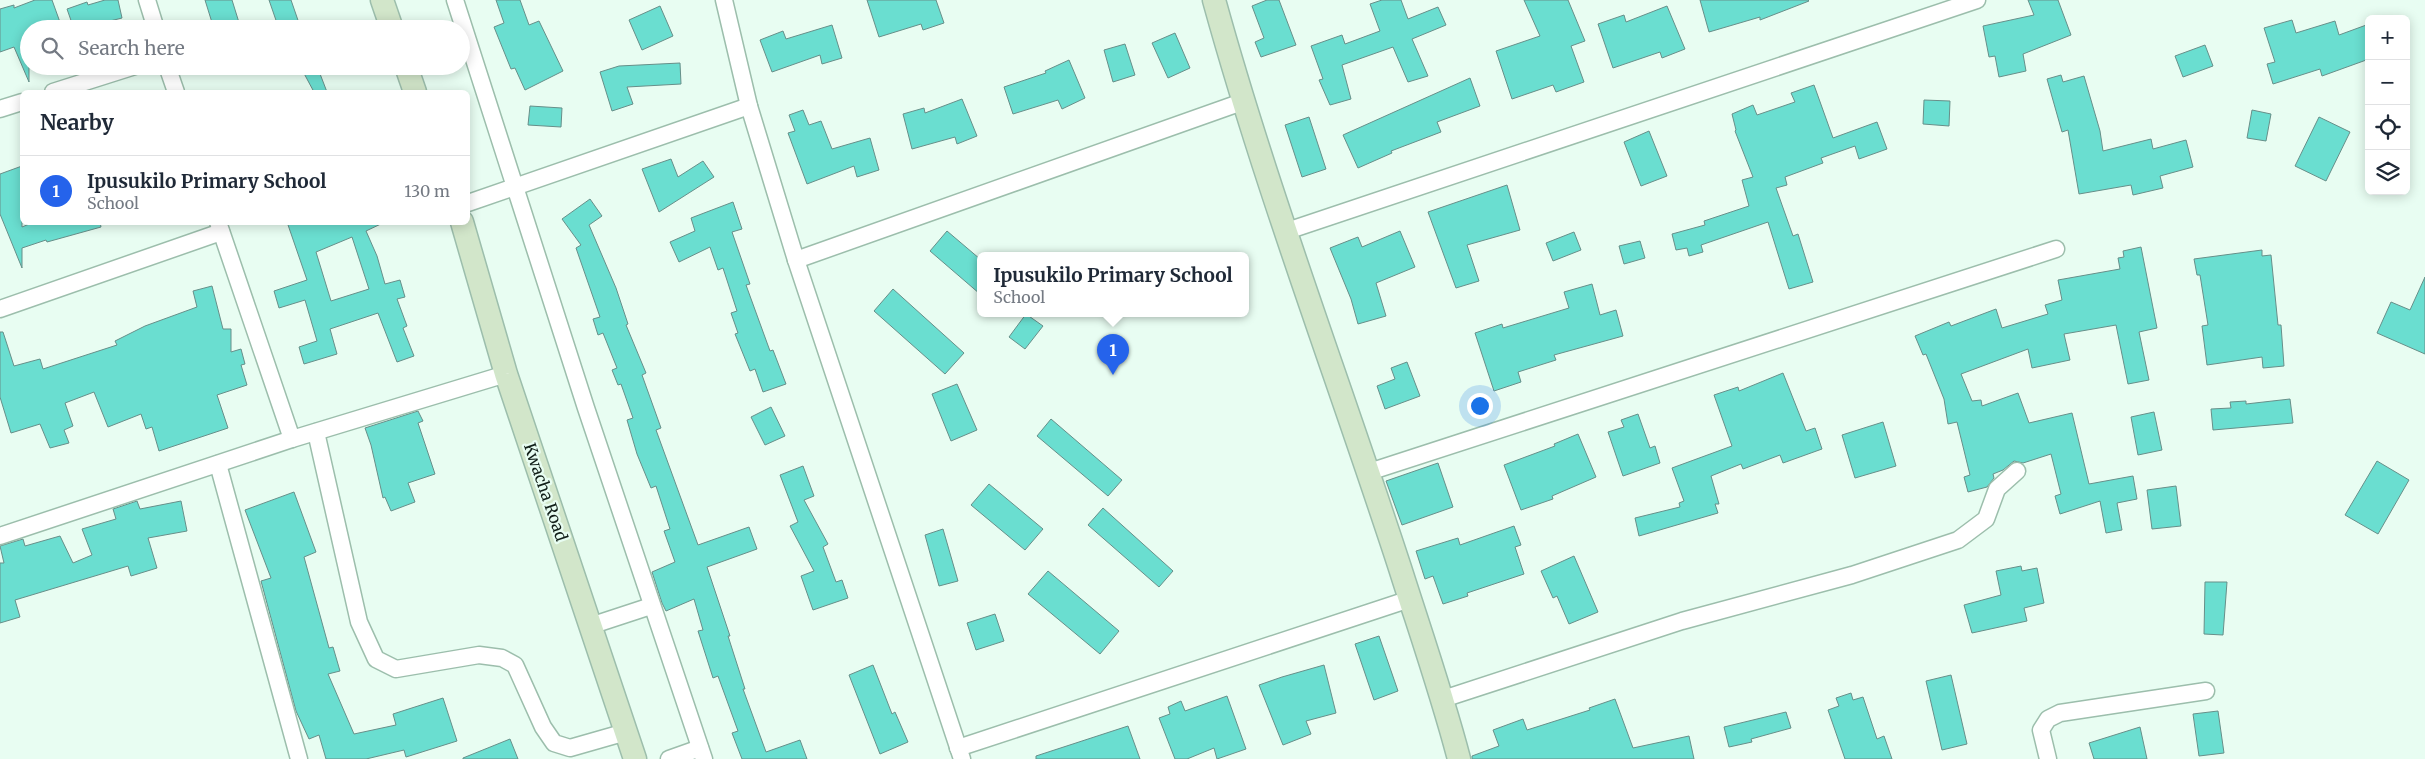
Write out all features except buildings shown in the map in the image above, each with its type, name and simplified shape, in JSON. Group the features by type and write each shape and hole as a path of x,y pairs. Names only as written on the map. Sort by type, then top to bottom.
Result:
{"street":[{"path":"147,0 153,20"},
{"path":"382,0 389,20"},
{"path":"455,0 461,20"},
{"path":"724,0 749,106 796,260 960,753 1410,599"},
{"path":"1214,0 1242,102 1369,472 1443,699 1459,759"},
{"path":"1287,230 1977,0"},
{"path":"470,46 651,606 702,754 669,759"},
{"path":"59,90 107,75"},
{"path":"170,75 175,90"},
{"path":"409,75 415,90"},
{"path":"796,260 1242,102"},
{"path":"0,109 20,103"},
{"path":"470,202 515,185 749,106"},
{"name":"Kwacha Road","path":"463,225 506,374 635,759"},
{"path":"0,309 219,227 292,439"},
{"path":"1369,472 2056,249"},
{"path":"0,536 292,439 506,374"},
{"path":"316,432 359,622 376,658 396,669 479,656 502,658 515,665 543,727 554,743 570,748 626,732"},
{"path":"218,464 299,759"},
{"path":"1443,699 1682,621 1852,574 1958,540 1986,519 1997,489 2017,471"},
{"path":"590,626 651,606"},
{"path":"2048,759 2041,730 2048,719 2060,713 2206,691"}],"place":[{"name":"Ipusukilo Primary School","path":"1113,375"}]}
